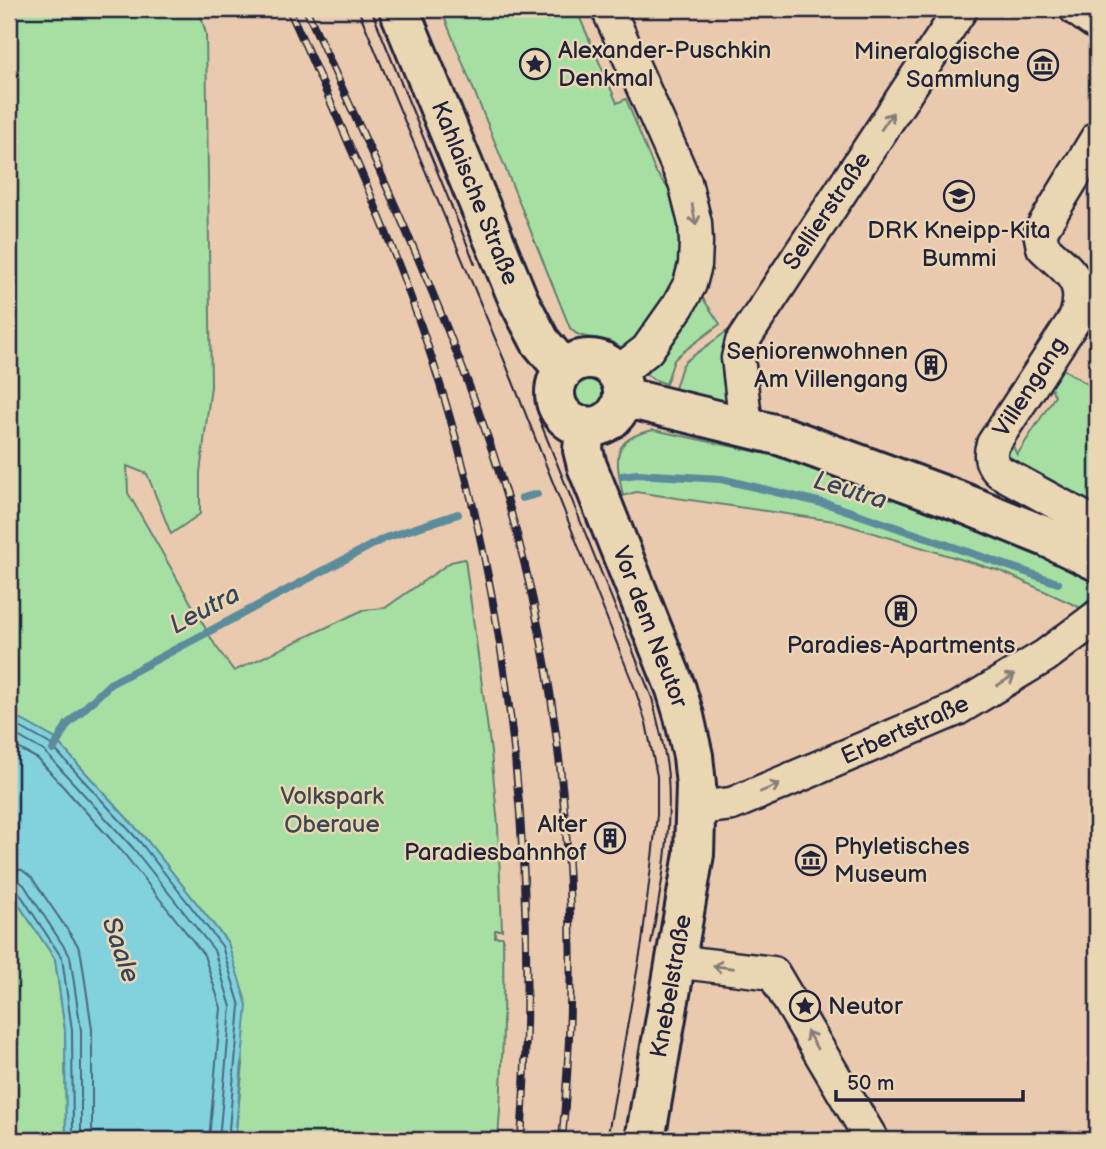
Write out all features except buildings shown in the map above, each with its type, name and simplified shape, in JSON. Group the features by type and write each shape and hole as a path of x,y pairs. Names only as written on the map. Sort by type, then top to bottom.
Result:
{"main road":[{"name":"Kahlaische Straße","path":"399,9 519,300 540,341 564,370"},
{"path":"620,385 618,412 601,425 585,426 570,421 559,408 555,393 556,384 564,370 578,361 603,361 620,385 782,436 902,479 1048,537 1097,561"},
{"name":"Vor dem Neutor","path":"585,426 583,450 587,466 676,689 684,716 693,756 696,820"},
{"name":"Knebelstraße","path":"645,1140 696,820"}],"street":[{"path":"608,9 685,182 695,223 696,242 695,265 690,284 678,306 620,385"},
{"name":"Sellierstraße","path":"747,426 738,358 742,342 961,9"},
{"path":"1076,9 1097,24"},
{"name":"Villengang","path":"1097,138 1040,232 1042,247 1067,266 1078,284 1080,295 1076,317 993,443 990,458 1000,472 1097,526"},
{"name":"Erbertstraße","path":"696,820 714,808 732,804 957,709 1045,656 1097,617"},
{"path":"674,961 773,973 872,1140"}],"green space":[{"name":"Volkspark Oberaue","path":"9,9 199,9 206,34 211,386 200,473 200,514 171,534 147,474 127,466 128,493 215,645 234,671 363,610 385,608 451,562 465,559 491,752 498,826 502,930 495,930 495,937 503,937 503,988 498,1140 235,1140 243,1064 228,943 145,838 54,738 9,713"},
{"path":"441,9 576,9 617,103 626,99 655,171 683,213 681,278 629,353 614,343 583,336 570,328"},
{"path":"702,297 720,324 674,360 666,384 653,379 646,374"},
{"path":"730,329 733,335 729,400 724,403 673,395 686,361"},
{"path":"1055,364 1097,390 1097,518 1003,466 1008,435 1017,455 1055,396 1046,377"},
{"path":"590,378 596,379 604,387 604,399 596,407 590,408 584,407 576,399 575,393 576,387 584,379"},
{"path":"654,430 777,456 980,531 1081,573 1089,581 1094,595 1081,608 1003,572 834,521 636,492 623,496 619,452 629,439"},
{"path":"9,890 55,959 65,1030 66,1140 9,1140"}],"water":[{"name":"Saale","path":"9,713 54,738 145,838 228,943 247,1005 235,1140 66,1140 65,1030 55,959 9,890"}],"waterway":[{"name":"Leutra","path":"622,476 637,474 721,479 831,505 1058,583"},
{"name":"Leutra","path":"522,498 537,494"},
{"name":"Leutra","path":"53,750 67,725 110,684 385,538 458,514"}],"tram line":[{"path":"358,9 507,367 635,689 646,723 657,776 657,815 642,943 607,1140"},
{"path":"371,9 475,264"},
{"path":"539,419 652,698 664,747 668,777 668,819 665,861 651,944"}],"railway":[{"path":"289,9 366,184 418,317 460,456 483,551 501,649 514,747 522,846 526,1043 521,1140"},
{"path":"306,9 405,227 451,338 492,450 517,534 537,619 563,792 569,879 571,966 562,1140"}],"place":[{"name":"Alexander-Puschkin Denkmal","path":"535,64"},
{"name":"Mineralogische Sammlung","path":"1043,65"},
{"name":"DRK Kneipp-Kita Bummi","path":"959,196"},
{"name":"Seniorenwohnen Am Villengang","path":"931,365"},
{"name":"Paradies-Apartments","path":"901,611"},
{"name":"Alter Paradiesbahnhof","path":"610,838"},
{"name":"Phyletisches Museum","path":"811,860"},
{"name":"Neutor","path":"805,1006"}]}
